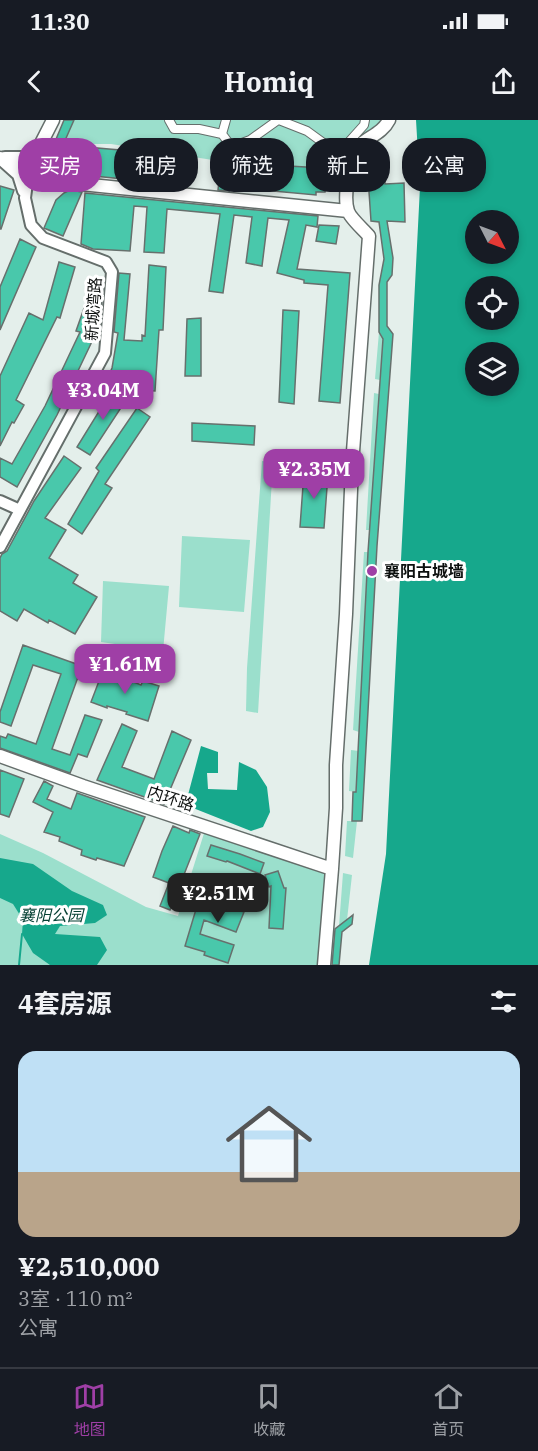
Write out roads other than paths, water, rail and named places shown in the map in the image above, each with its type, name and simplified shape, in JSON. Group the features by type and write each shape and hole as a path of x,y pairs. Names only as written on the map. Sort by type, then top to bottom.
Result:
{"street":[{"path":"43,138 53,120"},
{"path":"169,120 174,129 199,129 222,134 234,146 250,140 278,120 307,131 316,138"},
{"path":"222,134 226,120"},
{"path":"352,138 364,125 365,120"},
{"path":"370,138 378,133 389,120"},
{"path":"0,158 18,158"},
{"path":"0,158 18,164"},
{"path":"0,158 18,175 26,198"},
{"path":"102,186 348,212"},
{"name":"新城湾路","path":"0,547 105,353 112,272 106,262 43,238 31,225 27,192"},
{"path":"324,965 336,808 336,765 346,614 352,465 369,236 348,212 346,192"},
{"path":"0,501 20,510"},
{"name":"内环路","path":"0,756 332,869"}],"waterway":[{"path":"19,965 22,934"}],"place":[{"name":"襄阳古城墙","path":"372,571"}],"park label":[{"name":"襄阳公园","path":"51,915"}]}
